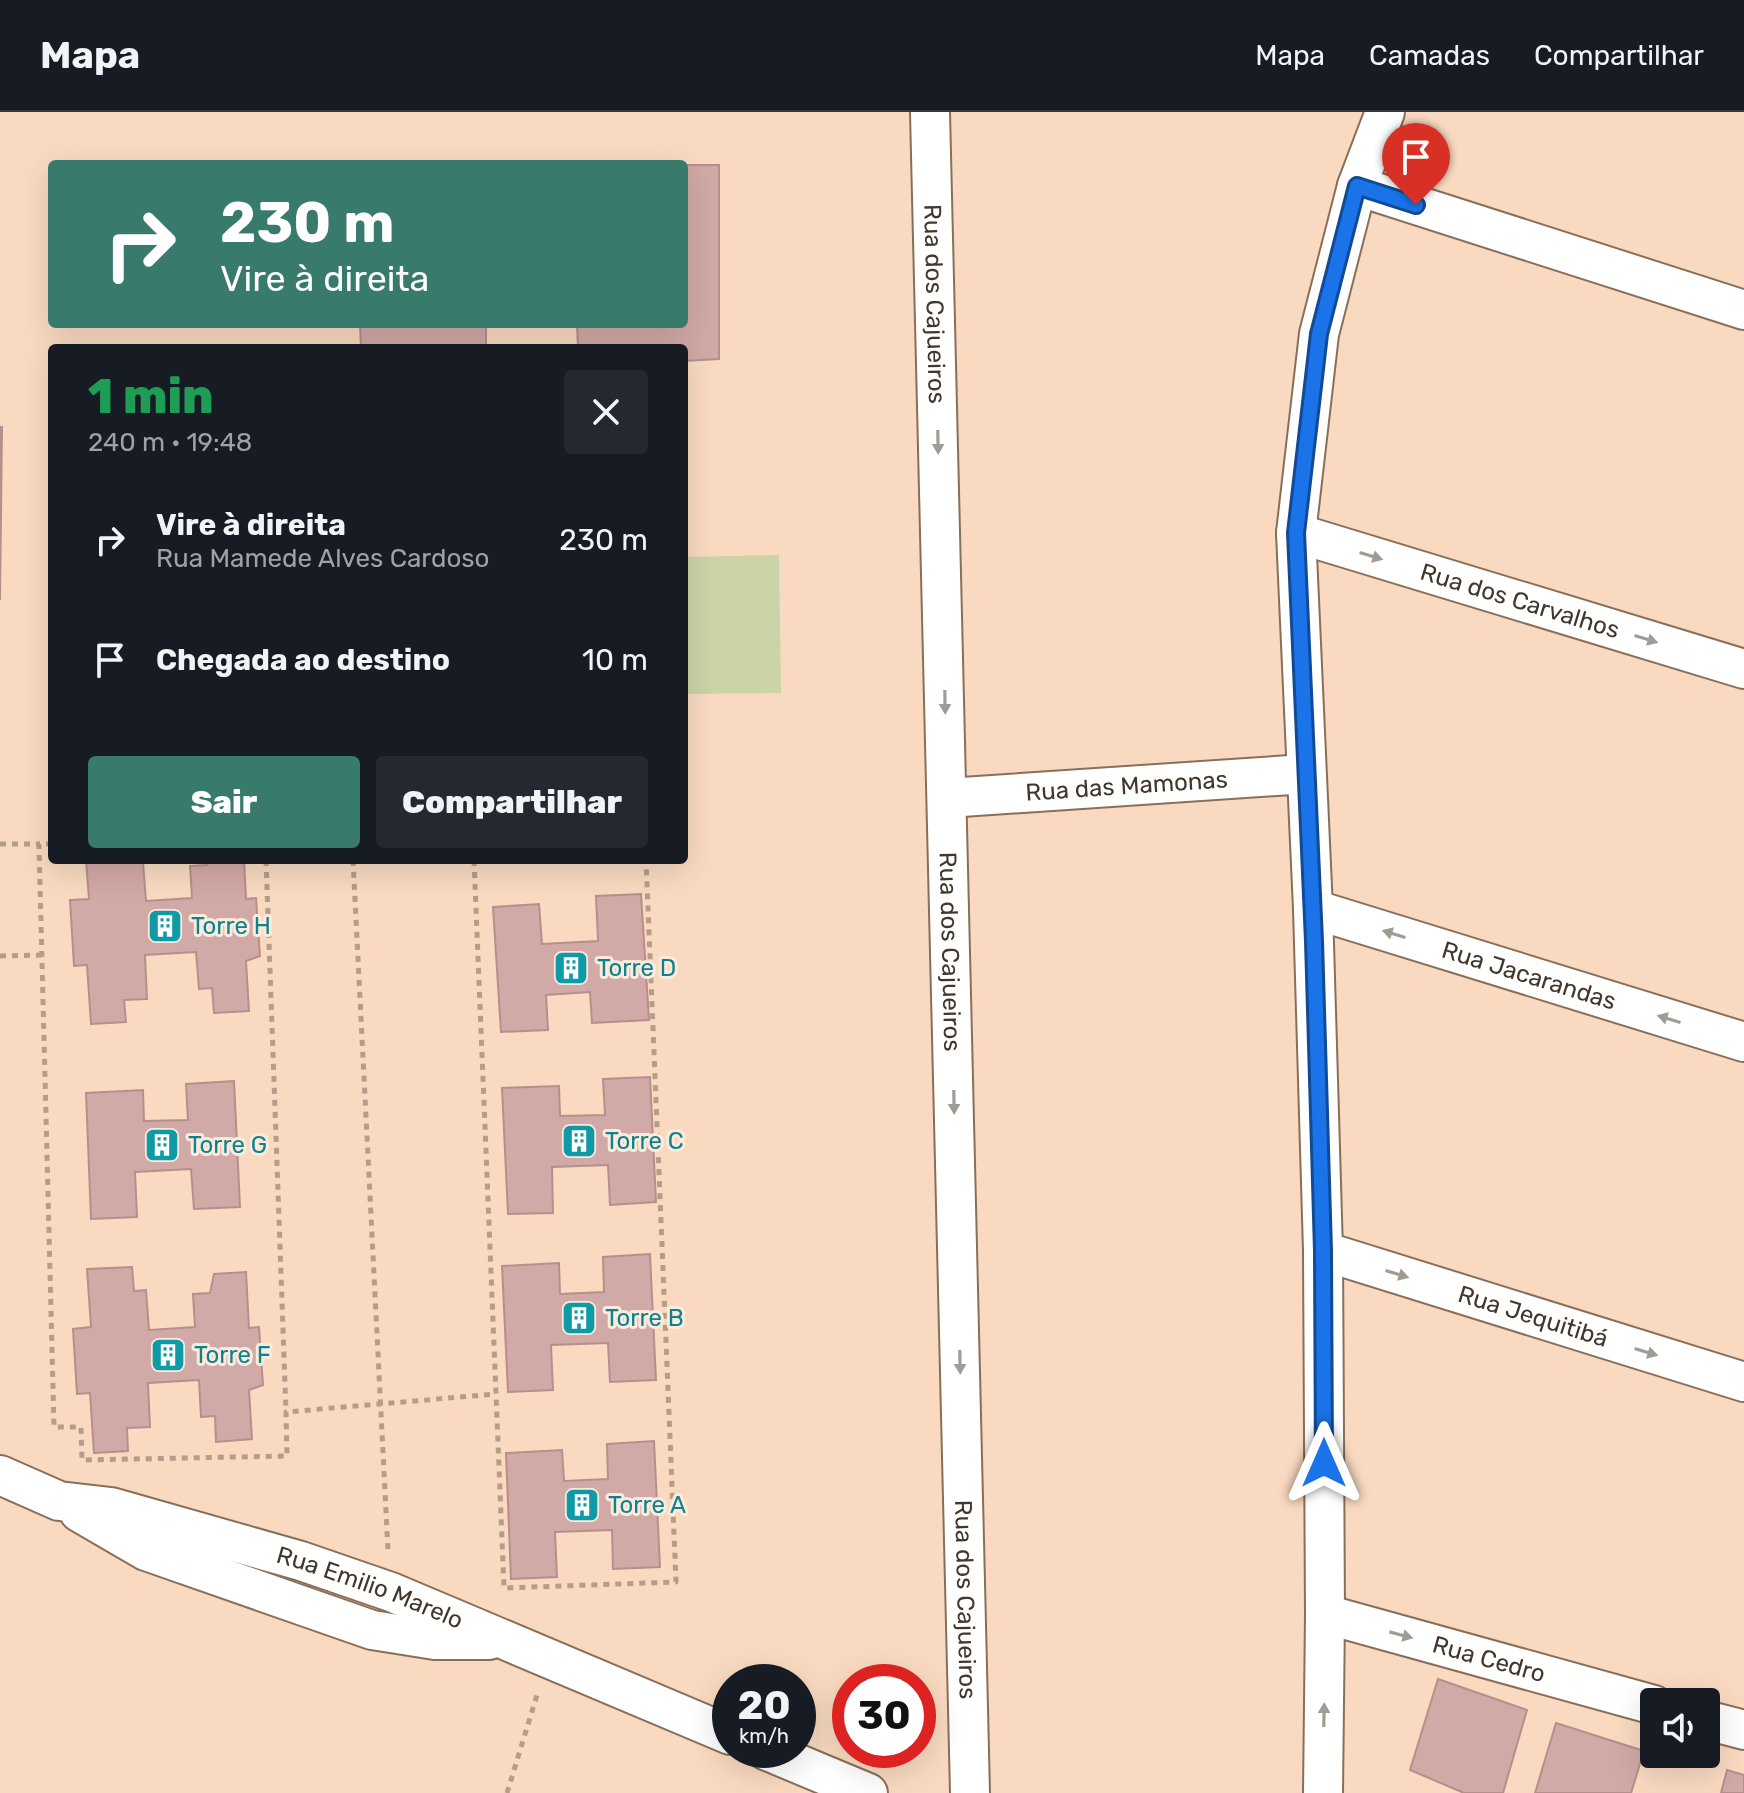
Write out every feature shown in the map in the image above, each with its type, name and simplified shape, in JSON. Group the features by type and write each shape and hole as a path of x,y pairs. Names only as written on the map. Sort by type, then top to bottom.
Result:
{"street":[{"name":"Rua dos Cajueiros","path":"930,112 970,1793"},
{"path":"1323,1793 1323,1251 1313,909 1296,533 1319,334 1357,186 1385,112"},
{"path":"1357,186 1744,310"},
{"name":"Rua dos Carvalhos","path":"1296,533 1744,669"},
{"name":"Rua das Mamonas","path":"947,798 1306,774"},
{"name":"Rua Jacarandas","path":"1313,909 1744,1042"},
{"name":"Rua Jequitibá","path":"1323,1251 1744,1382"},
{"name":"Rua Emilio Marelo","path":"0,1475 59,1501 111,1507 301,1561 391,1592 712,1727"},
{"path":"59,1501 146,1551 372,1630 435,1640 503,1640"},
{"path":"297,1603 301,1561"},
{"name":"Rua Cedro","path":"1325,1614 1640,1701"},
{"path":"1720,1724 1744,1730"},
{"path":"808,1768 868,1793"}],"path":[{"path":"0,844 48,844"},
{"path":"39,844 54,1427 81,1427 82,1460 287,1456 266,864"},
{"path":"353,864 391,1592"},
{"path":"474,864 504,1588 676,1582 646,864"},
{"path":"0,956 42,955"},
{"path":"286,1412 496,1394"},
{"path":"507,1793 548,1659"}],"green space":[{"path":"779,555 781,693 688,694 688,557"}],"building":[{"path":"688,165 719,165 719,359 688,361 688,344 578,344 577,328 688,328"},
{"path":"360,328 486,328 486,344 361,344"},
{"path":"0,427 2,427 0,600"},
{"name":"Torre H","path":"86,864 143,864 146,901 192,898 190,866 244,864 246,899 256,898 260,956 246,961 249,1011 214,1013 212,988 199,989 196,952 145,955 147,999 124,1000 126,1022 91,1024 87,965 74,966 70,900 89,899"},
{"name":"Torre D","path":"641,894 649,1020 592,1023 590,992 546,995 548,1030 501,1032 493,907 539,904 542,944 598,941 596,896"},
{"name":"Torre C","path":"650,1077 656,1202 610,1205 608,1165 552,1167 553,1213 508,1214 502,1088 559,1086 560,1116 605,1115 603,1079"},
{"name":"Torre G","path":"234,1081 240,1207 194,1209 191,1169 135,1172 137,1217 91,1219 86,1093 143,1090 144,1121 188,1120 186,1084"},
{"name":"Torre B","path":"650,1254 656,1380 610,1382 608,1343 551,1345 553,1390 508,1392 502,1266 559,1263 560,1294 604,1292 603,1257"},
{"name":"Torre F","path":"132,1267 134,1291 146,1290 149,1330 195,1327 193,1294 210,1293 214,1274 246,1272 249,1328 259,1327 263,1385 249,1390 252,1439 216,1442 215,1416 201,1417 199,1380 148,1383 150,1427 127,1428 128,1451 94,1453 90,1393 77,1394 73,1329 91,1327 87,1269"},
{"name":"Torre A","path":"654,1441 660,1567 613,1569 612,1530 555,1532 557,1577 511,1579 506,1453 562,1450 564,1481 608,1479 607,1444"},
{"path":"1438,1679 1527,1710 1503,1793 1464,1793 1410,1770"},
{"path":"1556,1723 1640,1750 1640,1764 1631,1793 1535,1793"},
{"path":"1727,1770 1744,1775 1744,1793 1721,1793"}],"place":[{"name":"Torre H","path":"165,926"},
{"name":"Torre D","path":"571,968"},
{"name":"Torre C","path":"579,1141"},
{"name":"Torre G","path":"162,1145"},
{"name":"Torre B","path":"579,1318"},
{"name":"Torre F","path":"168,1355"},
{"name":"Torre A","path":"582,1505"}],"route":[{"path":"1324,1463 1323,1251 1314,941 1296,533 1319,334 1357,186 1416,205"}]}
